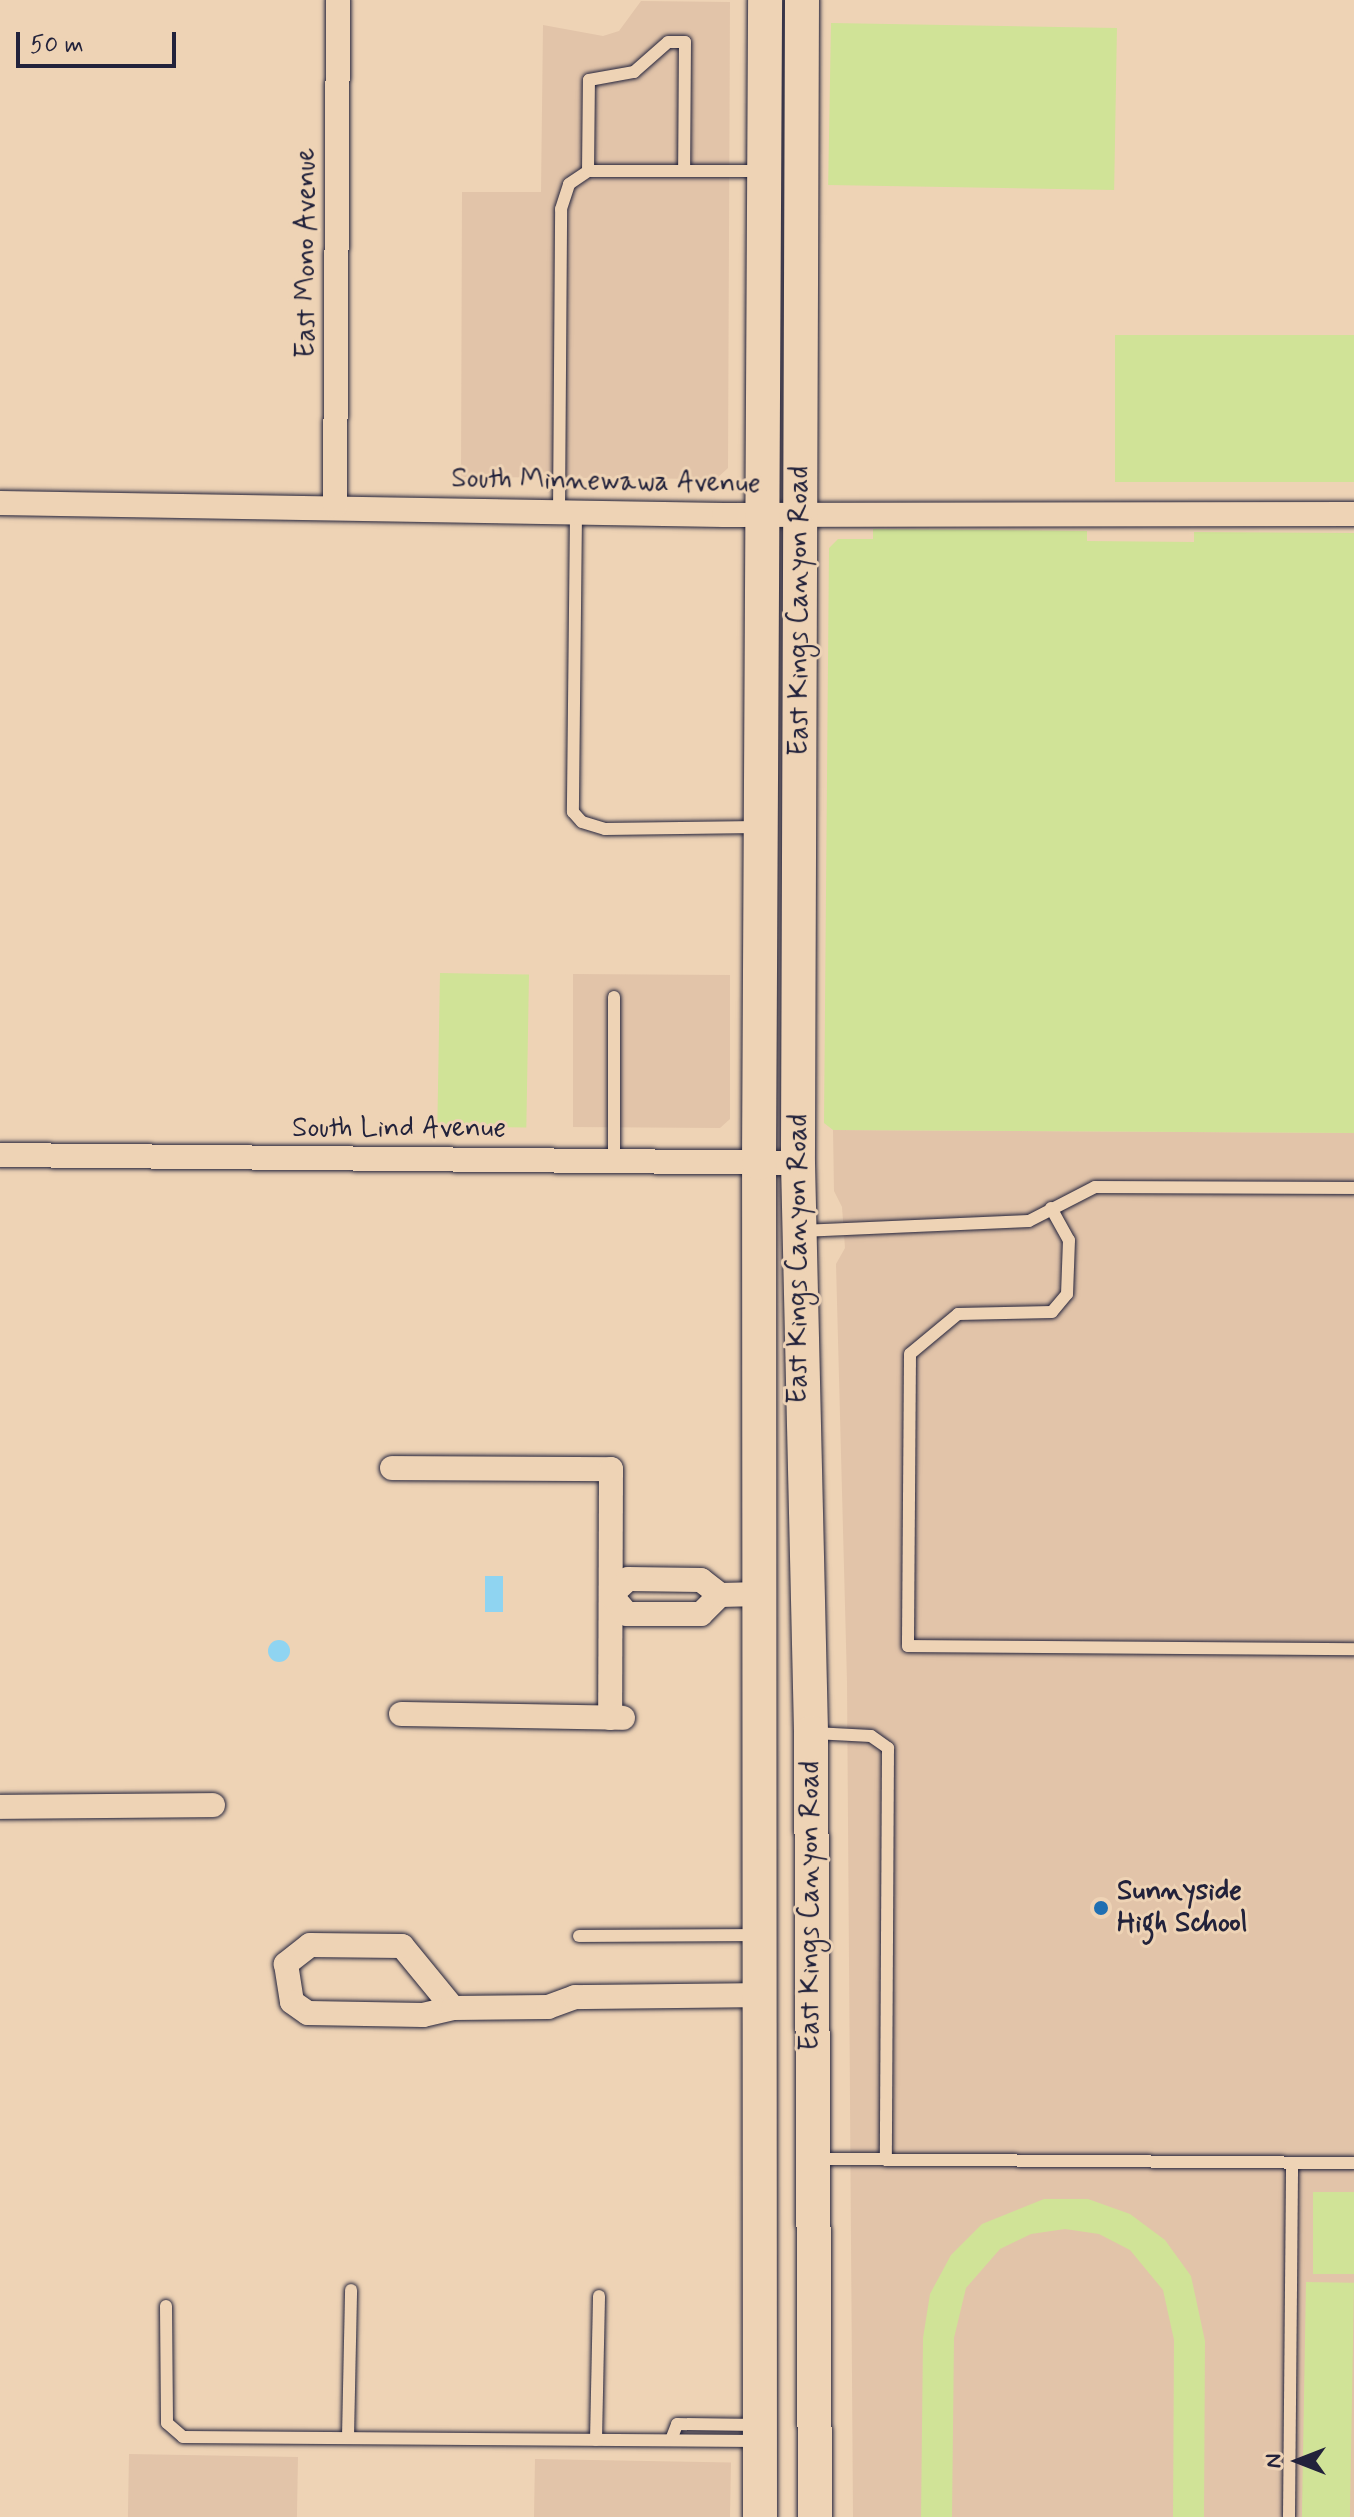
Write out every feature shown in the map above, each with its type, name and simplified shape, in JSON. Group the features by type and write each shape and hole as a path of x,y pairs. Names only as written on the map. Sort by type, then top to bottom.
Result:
{"main road":[{"name":"East Kings Canyon Road","path":"760,2517 757,1935 765,0"},
{"name":"East Kings Canyon Road","path":"802,0 798,1232 811,1733 815,2517"}],"street":[{"name":"East Mono Avenue","path":"335,506 338,0"},
{"name":"South Minnewawa Avenue","path":"0,503 761,515 1354,514"},
{"name":"South Lind Avenue","path":"0,1155 798,1163"},
{"path":"392,1468 611,1469 611,1595 617,1718 401,1714"},
{"path":"611,1595 628,1579 701,1580 720,1595 760,1594"},
{"path":"611,1595 627,1614 701,1614 720,1595"},
{"path":"0,1807 213,1805"},
{"path":"453,2008 402,1946 310,1945 286,1964 292,2002 308,2013 423,2015 453,2008 548,2007 575,1997 757,1995"}],"lane":[{"path":"588,171 589,80 634,72 668,42 685,42 684,171"},
{"path":"760,827 605,829 582,822 573,812 561,209 569,184 588,171 765,171"},
{"path":"614,997 614,1160"},
{"path":"798,1232 1029,1221 1095,1187 1354,1188"},
{"path":"1051,1208 1069,1240 1067,1294 1052,1312 958,1314 910,1354 908,1646 1354,1649"},
{"path":"811,1733 871,1736 888,1748 886,2160"},
{"path":"579,1936 757,1935"},
{"path":"811,2159 1354,2163"},
{"path":"1289,2517 1292,2163"},
{"path":"348,2437 351,2290"},
{"path":"596,2440 599,2296"},
{"path":"166,2306 167,2423 183,2437 671,2440 677,2424 759,2433"}],"shaded area":[{"path":"641,1 730,2 728,468 716,479 461,477 462,192 541,192 543,25 603,36 619,31"},
{"path":"573,974 730,975 730,1119 720,1128 573,1127"},
{"path":"833,1130 1354,1133 1354,2517 853,2517 847,1682 836,1264 845,1248 842,1207 834,1191"},
{"path":"129,2454 298,2457 297,2517 128,2517"},
{"path":"535,2459 731,2462 730,2517 534,2517"}],"green space":[{"path":"831,23 1117,28 1114,190 828,185"},
{"path":"1115,335 1354,335 1354,482 1115,482"},
{"path":"873,529 1087,531 1087,541 1194,542 1194,532 1354,533 1354,1133 833,1130 824,1123 829,548 838,539 873,539"},
{"path":"440,973 529,975 526,1128 437,1126"},
{"path":"1313,2192 1354,2192 1354,2274 1313,2274"},
{"path":"1044,2199 1088,2199 1130,2214 1165,2240 1191,2276 1205,2341 1204,2517 1173,2517 1174,2340 1163,2290 1130,2250 1099,2234 1065,2229 1031,2234 1000,2249 966,2288 954,2338 952,2517 921,2517 923,2338 930,2294 951,2255 982,2224"},
{"path":"1306,2282 1354,2283 1350,2517 1302,2517"}],"water":[{"path":"485,1576 503,1576 503,1612 485,1612"},
{"path":"279,1640 287,1643 290,1651 287,1659 279,1662 271,1659 268,1651 271,1643"}],"place":[{"name":"Sunnyside High School","path":"1101,1908"}]}
